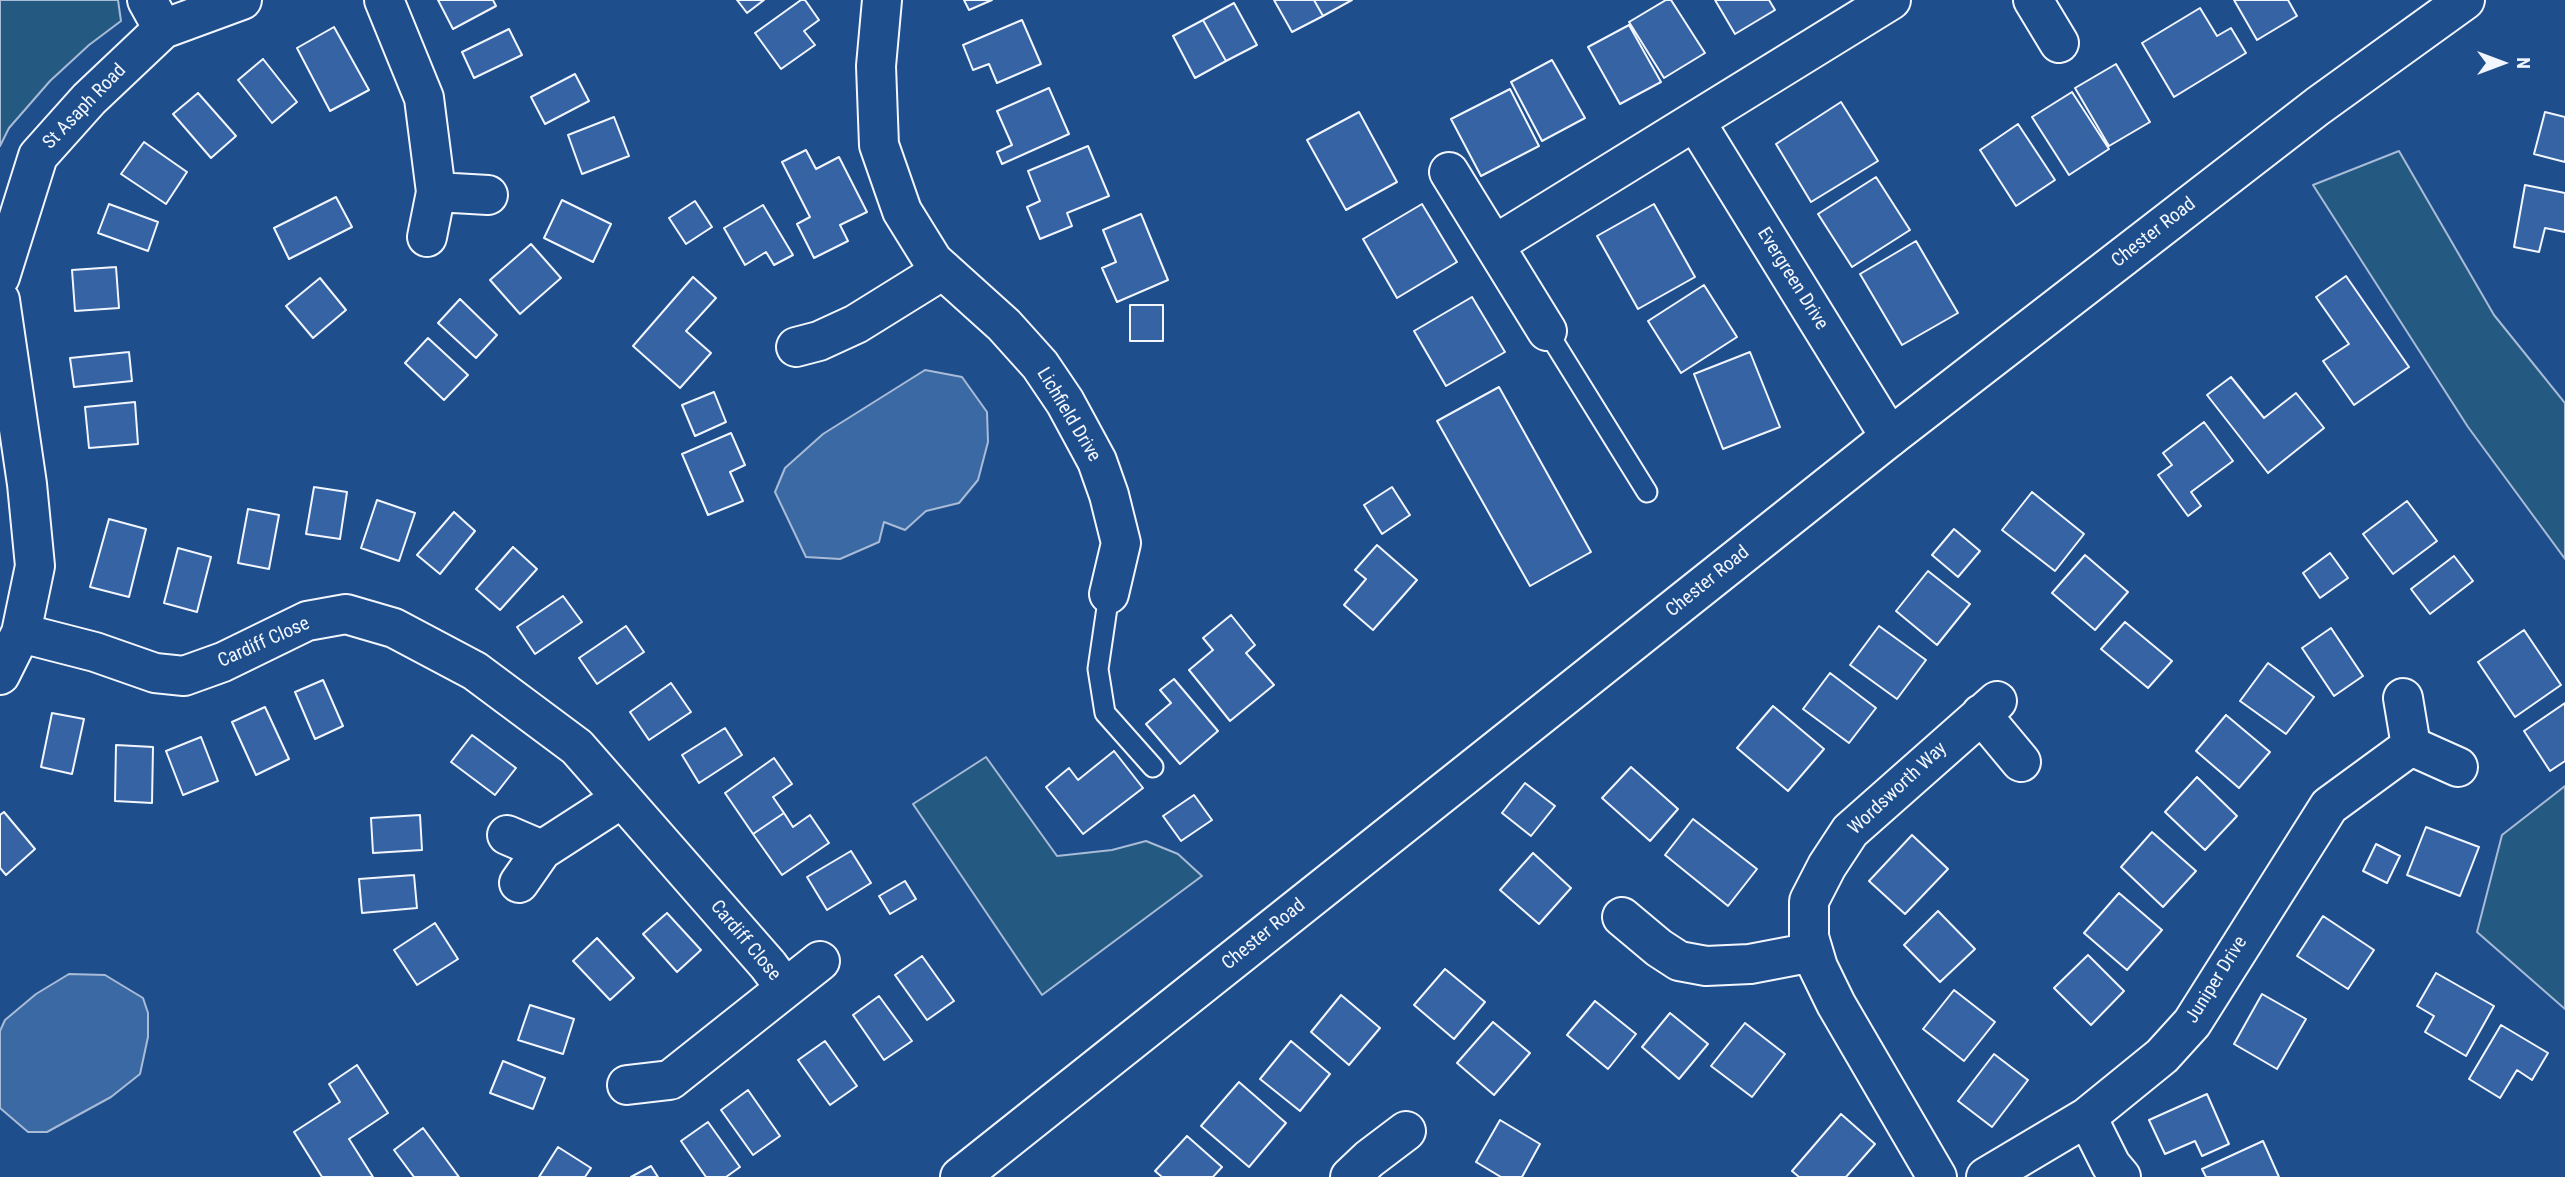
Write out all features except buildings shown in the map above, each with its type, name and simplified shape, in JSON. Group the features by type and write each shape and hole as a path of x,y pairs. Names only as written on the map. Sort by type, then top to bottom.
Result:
{"street":[{"name":"St Asaph Road","path":"0,277 38,156 89,99 155,15 242,0"},
{"path":"384,0 424,98 436,192 427,237"},
{"name":"Lichfield Drive","path":"882,0 876,66 879,145 902,211 933,261 1004,325 1040,365 1065,402 1097,461 1110,495 1121,542 1110,594"},
{"path":"1494,245 1891,0"},
{"path":"2033,0 2059,43"},
{"name":"Chester Road","path":"960,1177 1890,437 2318,106 2465,0"},
{"name":"Evergreen Drive","path":"1695,121 1890,437"},
{"path":"1449,172 1547,331"},
{"path":"436,192 488,195"},
{"path":"796,347 818,341 856,324 943,270"},
{"path":"0,300 36,566 21,633 0,675"},
{"name":"Cardiff Close","path":"21,633 95,652 155,673 184,676 223,662 307,621 346,614 394,628 475,671 576,747 768,965 785,988"},
{"path":"2403,698 2411,746 2458,767"},
{"name":"Wordsworth Way","path":"1937,1177 1836,1004 1818,967 1809,937 1809,901 1827,866 1850,831 1989,708 2021,762"},
{"name":"Juniper Drive","path":"1986,1177 2087,1117 2162,1056 2192,1023 2329,806 2411,746"},
{"path":"519,883 542,850 621,799"},
{"path":"507,835 542,850"},
{"path":"1622,917 1679,961 1706,966 1750,964 1813,952"},
{"name":"Cardiff Close","path":"627,1085 670,1080 820,961"},
{"path":"2087,1117 2111,1165 2121,1177"},
{"path":"1350,1177 1406,1131"}],"lane":[{"path":"1547,331 1647,492"},
{"path":"1110,594 1098,669 1105,713 1153,767"}],"shaded area":[{"path":"0,0 118,0 121,21 89,45 50,81 9,128 0,146"},
{"path":"2399,151 2494,315 2565,403 2565,559 2468,427 2313,185"},
{"path":"925,370 962,377 987,412 988,442 978,480 959,503 926,511 905,530 884,522 879,542 840,559 806,557 775,492 785,468 823,434"},
{"path":"986,757 1057,856 1112,850 1146,841 1178,854 1202,876 1042,995 913,804"},
{"path":"2565,786 2565,1009 2477,932 2502,835"},
{"path":"69,974 105,975 143,998 148,1013 148,1037 140,1074 111,1097 47,1132 28,1132 0,1108 0,1031 5,1020 36,994"}]}
